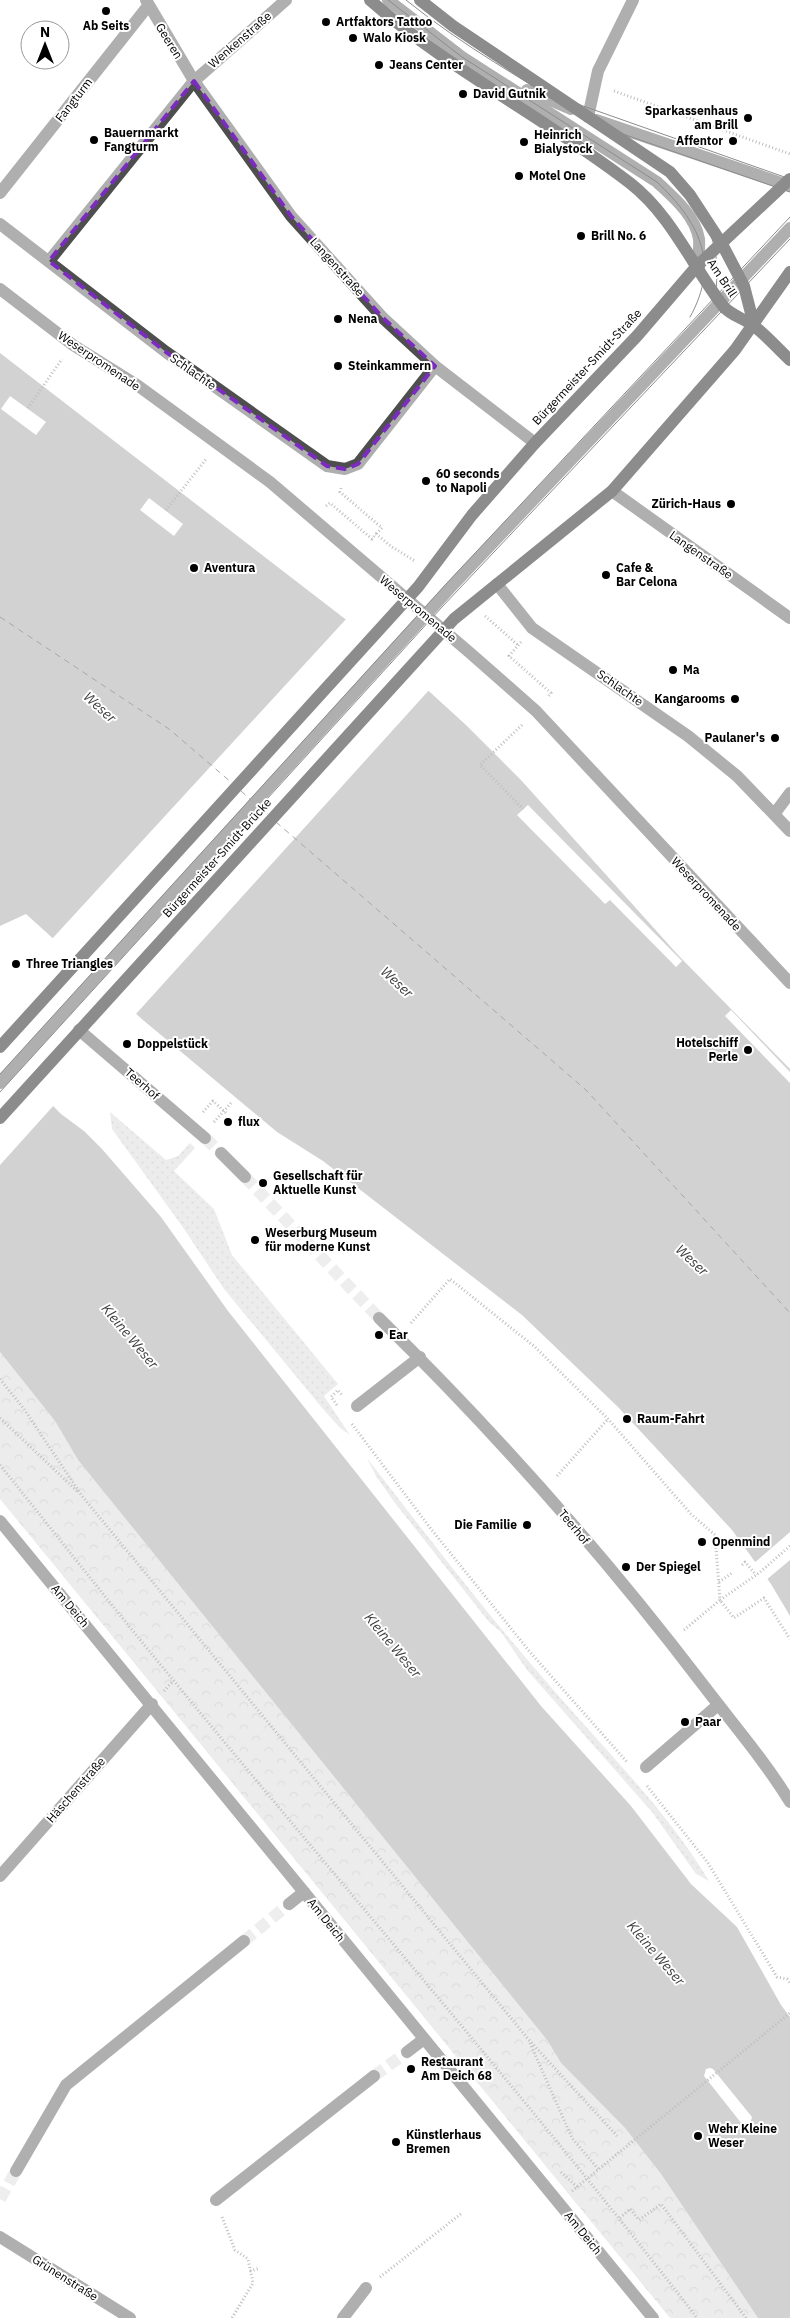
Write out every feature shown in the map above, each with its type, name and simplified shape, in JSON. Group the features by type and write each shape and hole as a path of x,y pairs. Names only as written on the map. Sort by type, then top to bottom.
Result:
{"main road":[{"name":"Am Brill","path":"370,0 399,26 440,56 533,116 630,183 659,211 674,229 724,308 754,325"},
{"name":"Am Brill","path":"420,0 453,26 670,172 690,195 722,244 744,286 754,325"},
{"name":"Bürgermeister-Smidt-Straße","path":"0,1047 418,587 472,515 535,442 637,336 697,266 788,183"},
{"path":"472,604 612,492 705,386 754,325 790,272"},
{"path":"754,325 790,360"},
{"name":"Bürgermeister-Smidt-Brücke","path":"0,1118 454,619 472,604"}],"street":[{"name":"Wenkenstraße","path":"194,80 286,0"},
{"path":"388,0 426,31 482,69 658,182 679,202 693,224 699,239 697,266"},
{"path":"588,117 598,71 633,0"},
{"name":"Geeren","path":"147,3 194,80"},
{"name":"Fangturm","path":"0,193 147,3"},
{"path":"482,69 588,117 788,183"},
{"path":"49,261 194,80"},
{"name":"Langenstraße","path":"194,80 292,216 383,318 436,366 535,442"},
{"name":"Schlachte","path":"0,224 166,352 327,466 345,469"},
{"path":"0,1083 437,603 790,228"},
{"name":"Weserpromenade","path":"0,289 73,345 137,385 270,482 469,652 536,711 790,983"},
{"path":"345,469 358,464 436,366"},
{"name":"Langenstraße","path":"612,492 790,618"},
{"name":"Schlachte","path":"497,584 532,628 688,736 737,776 775,813 790,831"},
{"path":"775,813 790,793"},
{"name":"Teerhof","path":"79,1030 205,1138"},
{"path":"221,1153 245,1177"},
{"name":"Teerhof","path":"379,1318 420,1357 544,1490 670,1641 790,1802"},
{"path":"357,1406 420,1357"},
{"name":"Am Deich","path":"0,1521 152,1704 653,2318"},
{"name":"Häschenstraße","path":"0,1876 152,1704"},
{"path":"646,1767 718,1705"},
{"path":"289,1904 304,1892"},
{"path":"16,2171 66,2085 244,1941"},
{"path":"406,2052 424,2039"},
{"path":"216,2200 374,2076"},
{"name":"Grünenstraße","path":"0,2237 130,2318"},
{"path":"343,2318 366,2288"}],"path":[{"path":"595,84 790,154"},
{"path":"28,408 63,359"},
{"path":"166,510 204,462"},
{"path":"338,510 372,539 382,528 340,492 345,469"},
{"path":"376,534 392,548 430,570"},
{"path":"472,604 518,645"},
{"path":"532,628 509,656 547,690"},
{"path":"520,726 480,765 523,809"},
{"path":"212,1124 231,1103"},
{"path":"221,1108 227,1114"},
{"path":"399,1337 450,1279 535,1347 608,1419 691,1514 715,1535 720,1600 734,1618 764,1598 790,1639"},
{"path":"0,1379 24,1409 82,1496 529,2040 617,2136"},
{"path":"341,1394 338,1390 331,1397 343,1412"},
{"path":"0,1418 82,1496"},
{"path":"544,1490 608,1419"},
{"path":"349,1420 431,1529 530,1652 628,1764"},
{"path":"0,1465 174,1681 361,1903 620,2218 697,2318"},
{"path":"670,1641 720,1600 758,1574 790,1546"},
{"path":"742,1565 745,1562 758,1574"},
{"path":"719,1583 732,1573"},
{"path":"167,1688 174,1681"},
{"path":"645,1784 652,1788 708,1862 777,1977 787,1979 790,1983"},
{"path":"577,2186 790,2013"},
{"path":"529,2040 572,2138 598,2169"},
{"path":"216,2200 235,2250 248,2259 253,2283 232,2318"},
{"path":"620,2218 630,2209 639,2220 661,2204 746,2318"},
{"path":"366,2288 462,2213"},
{"path":"250,2271 260,2268"}],"highlighted area":[{"path":"194,81 291,216 383,318 435,366 358,464 345,469 327,466 166,352 49,261"}],"green space":[{"path":"110,1112 166,1160 178,1156 190,1143 195,1148 174,1171 214,1209 232,1255 338,1384 324,1396 350,1435 340,1428 323,1409 224,1289 182,1226 112,1129"},
{"path":"0,1352 55,1421 78,1460 547,2040 561,2063 625,2128 661,2174 758,2318 670,2318 0,1499"},
{"path":"367,1458 498,1625 652,1802 691,1853 709,1881 696,1874 652,1812 527,1670 501,1632 489,1622 395,1503 376,1476"}],"water":[{"name":"Weser","path":"0,353 375,642 466,725 521,780 678,955 790,1069 790,1616 771,1584 732,1530 618,1407 522,1315 323,1161 277,1132 143,1020 26,914 0,926"},
{"name":"Kleine Weser","path":"0,1052 61,1114 84,1131 102,1149 161,1217 228,1311 541,1706 631,1806 691,1884 737,1927 781,2005 790,2017 790,2318 758,2318 661,2174 625,2128 561,2063 547,2040 78,1460 55,1421 0,1352","holes":["706,2069 713,2069 752,2117 750,2124 742,2124 704,2076"]}],"pier":[{"path":"10,396 46,422 36,435 1,409"},
{"path":"149,498 183,524 174,536 140,510"},
{"path":"348,617 377,640 430,689 135,1015 51,940"},
{"path":"528,805 682,961 676,967 610,900 605,904 517,815"},
{"path":"731,1010 790,1072 790,1083 725,1016"},
{"path":"0,1049 55,1104 0,1165"},
{"path":"790,1532 790,1560 765,1581 753,1564"}],"ferry route":[{"path":"0,617 169,729 232,783"},
{"path":"241,791 251,800"},
{"path":"259,807 268,814"},
{"path":"276,822 586,1090 790,1313"}],"tunnel":[{"path":"205,1138 221,1153"},
{"path":"245,1177 379,1318"},
{"path":"244,1941 289,1904"},
{"path":"374,2076 407,2052"},
{"path":"0,2199 16,2171"}],"tram line":[{"path":"388,0 462,57 657,182 684,212 694,227 704,260 704,278 699,297 690,317"},
{"path":"406,0 472,48 630,144 670,172 693,198 709,228 717,261 715,295"},
{"path":"569,101 790,179"},
{"path":"620,133 790,192"},
{"path":"0,1074 447,583 790,217"},
{"path":"0,1092 442,607 790,239"}],"place":[{"name":"Ab Seits","path":"106,11"},
{"name":"Artfaktors Tattoo","path":"326,22"},
{"name":"Walo Kiosk","path":"353,38"},
{"name":"Jeans Center","path":"379,65"},
{"name":"David Gutnik","path":"463,94"},
{"name":"Sparkassenhaus am Brill","path":"748,118"},
{"name":"Bauernmarkt Fangturm","path":"94,140"},
{"name":"Affentor","path":"733,141"},
{"name":"Heinrich Bialystock","path":"524,142"},
{"name":"Motel One","path":"519,176"},
{"name":"Brill No. 6","path":"581,236"},
{"name":"Nena","path":"338,319"},
{"name":"Steinkammern","path":"338,366"},
{"name":"60 seconds to Napoli","path":"426,481"},
{"name":"Zürich-Haus","path":"731,504"},
{"name":"Aventura","path":"194,568"},
{"name":"Cafe & Bar Celona","path":"606,575"},
{"name":"Ma","path":"673,670"},
{"name":"Kangarooms","path":"735,699"},
{"name":"Paulaner's","path":"775,738"},
{"name":"Three Triangles","path":"16,964"},
{"name":"Doppelstück","path":"127,1044"},
{"name":"Hotelschiff Perle","path":"748,1050"},
{"name":"flux","path":"228,1122"},
{"name":"Gesellschaft für Aktuelle Kunst","path":"263,1183"},
{"name":"Weserburg Museum für moderne Kunst","path":"255,1240"},
{"name":"Ear","path":"379,1335"},
{"name":"Raum-Fahrt","path":"627,1419"},
{"name":"Die Familie","path":"527,1525"},
{"name":"Openmind","path":"702,1542"},
{"name":"Der Spiegel","path":"626,1567"},
{"name":"Paar","path":"685,1722"},
{"name":"Restaurant Am Deich 68","path":"411,2069"},
{"name":"Wehr Kleine Weser","path":"698,2136"},
{"name":"Künstlerhaus Bremen","path":"396,2142"}]}
